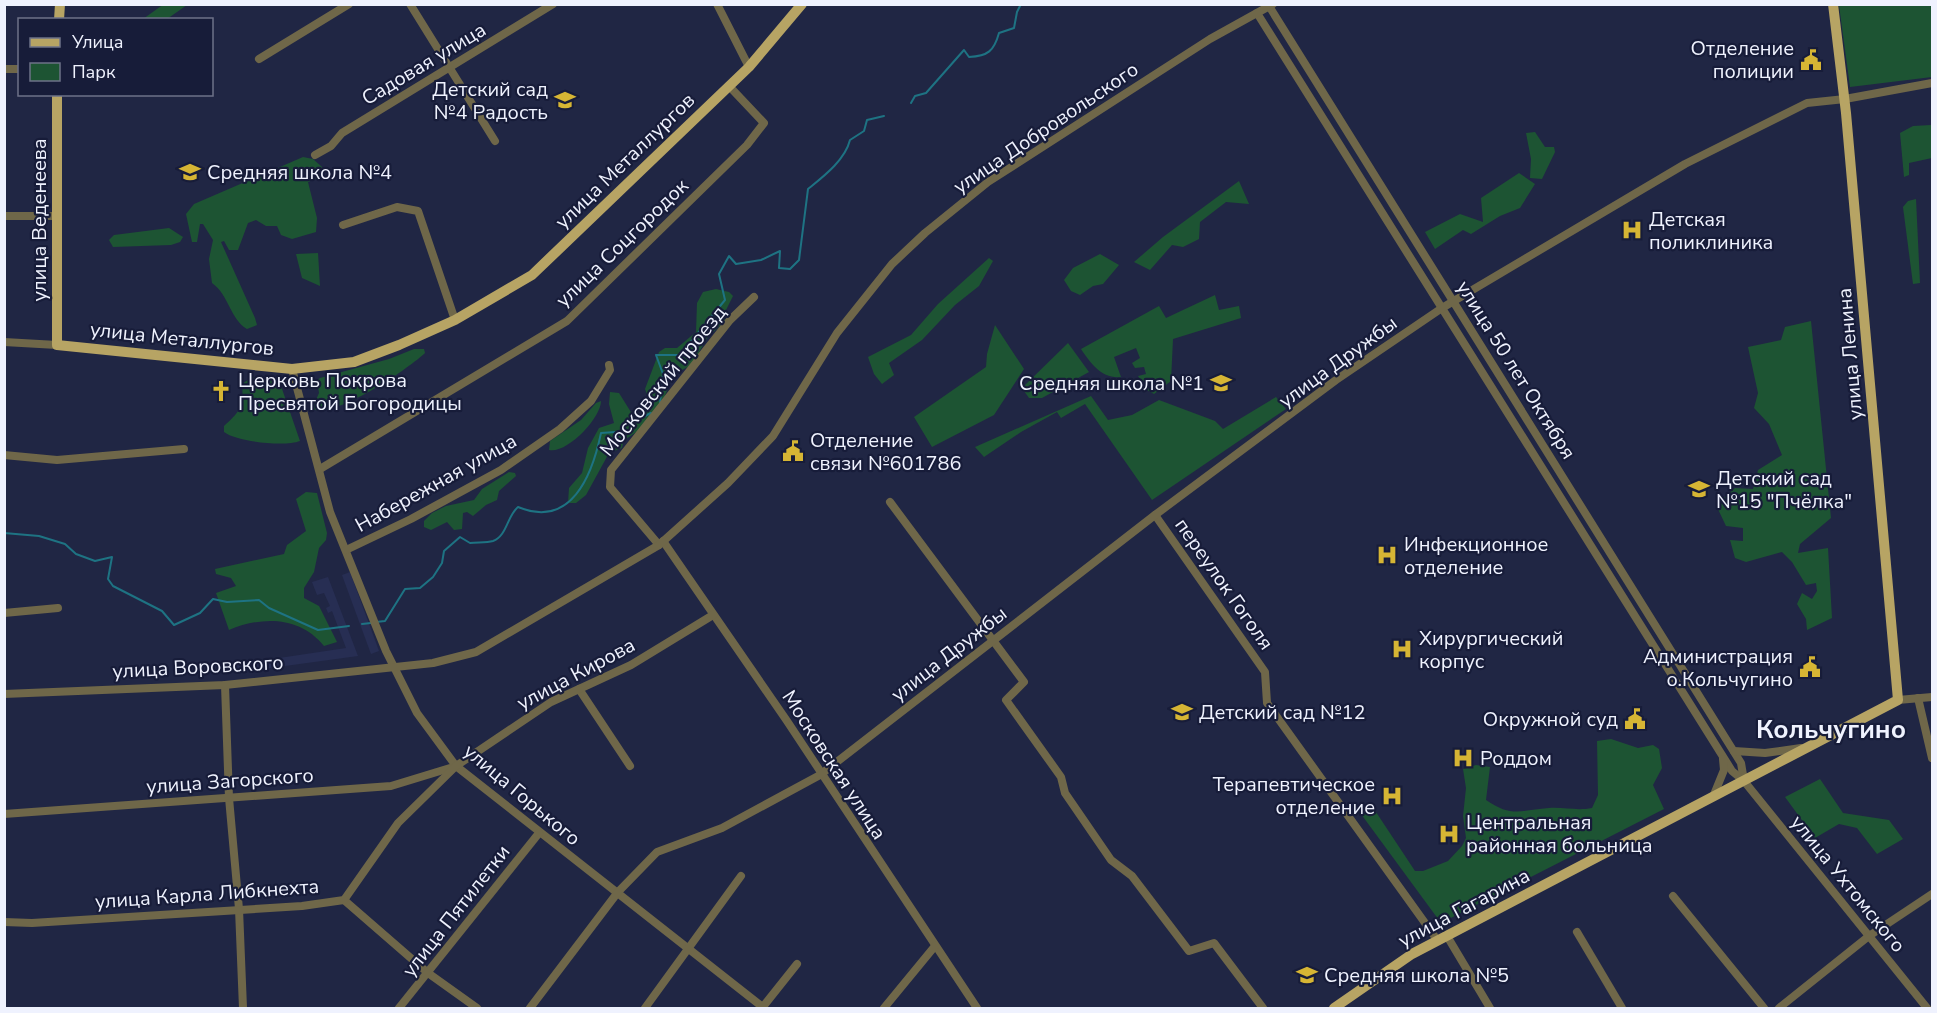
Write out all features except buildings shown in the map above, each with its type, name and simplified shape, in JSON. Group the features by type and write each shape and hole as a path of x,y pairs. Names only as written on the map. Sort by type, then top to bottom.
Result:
{"main road":[{"name":"улица Металлургов","path":"57,345 292,369 366,358 454,320 532,275 749,66 802,4"},
{"name":"улица Ленина","path":"1833,4 1845,99 1899,700"},
{"name":"улица Веденеева","path":"57,96 57,345"},
{"name":"улица Гагарина","path":"1334,1008 1412,954 1899,700"}],"street":[{"path":"258,59 349,4"},
{"path":"410,4 495,141"},
{"name":"Садовая улица","path":"315,155 331,146 342,133 554,4"},
{"path":"717,4 749,66"},
{"name":"улица Добровольского","path":"393,668 434,663 476,652 661,543 728,483 773,436 837,333 892,264 925,233 988,182 1210,39 1271,5"},
{"name":"улица 50 лет Октября","path":"1271,5 1734,751 1741,763 1744,781"},
{"name":"улица 50 лет Октября","path":"1257,13 1732,771 1744,781"},
{"name":"улица Дружбы","path":"530,1008 618,892 657,852 722,828 820,775 993,640 1336,380 1442,308 1700,157 1807,103 1845,99 1932,83"},
{"name":"улица Соцгородок","path":"320,469 567,321 612,280 747,145 764,123 729,86"},
{"path":"343,225 397,207 418,212 454,320"},
{"path":"4,216 58,216"},
{"name":"Московский проезд","path":"661,543 610,487 611,470 730,320 754,297"},
{"name":"улица Металлургов","path":"4,342 57,345"},
{"name":"Набережная улица","path":"346,550 411,519 501,470 560,429 591,401 610,370 609,364"},
{"name":"улица Горького","path":"292,369 330,512 393,668 417,713 456,765 539,833 618,892 763,1008"},
{"path":"4,455 57,460 184,449"},
{"path":"890,502 1024,682 1006,700 1061,777 1065,793 1111,860 1132,876 1189,951 1214,943 1263,1008"},
{"name":"переулок Гоголя","path":"1155,516 1265,672 1267,703 1442,938 1490,1008"},
{"name":"Московская улица","path":"661,543 787,721 820,775 977,1008"},
{"path":"4,613 58,608"},
{"name":"улица Кирова","path":"456,765 551,702 631,665 713,615"},
{"name":"улица Воровского","path":"4,694 225,685 393,668"},
{"path":"225,685 229,798 239,909 243,1008"},
{"path":"579,689 630,766"},
{"path":"1899,700 1932,697"},
{"path":"1918,698 1932,759"},
{"path":"1734,751 1765,753 1811,746"},
{"path":"1713,797 1725,770 1722,755"},
{"name":"улица Загорского","path":"4,814 391,786 456,765"},
{"name":"улица Карла Либкнехта","path":"4,922 32,923 302,906 344,900 398,823 456,765"},
{"name":"улица Ухтомского","path":"1744,781 1927,1008"},
{"name":"улица Пятилетки","path":"399,1008 539,833"},
{"path":"645,1008 741,876"},
{"path":"1779,1008 1869,936 1932,894"},
{"path":"1673,896 1764,1008"},
{"path":"344,900 428,973 477,1008"},
{"path":"1577,932 1622,1008"},
{"path":"884,1008 935,946"},
{"path":"763,1008 797,964"}],"shaded area":[{"path":"350,572 379,651 371,654 342,575"},
{"path":"328,577 358,656 234,673 233,665 346,648 332,611 328,613 326,608 330,606 324,593 317,595 312,582"}],"green space":[{"path":"164,4 187,5 168,18 144,18"},
{"path":"1839,5 1932,5 1932,77 1850,87"},
{"path":"1931,125 1932,158 1909,163 1909,175 1904,177 1900,133 1913,126"},
{"path":"1535,132 1545,147 1554,147 1555,152 1542,179 1530,178 1531,159 1526,133"},
{"path":"303,157 313,159 322,167 320,177 308,182 317,218 316,232 292,239 281,235 277,226 266,226 256,220 248,223 238,250 229,250 224,241 221,242 255,318 257,325 247,329 241,325 218,288 212,283 209,259 213,240 203,224 200,224 197,242 192,242 186,214 194,204"},
{"path":"1519,173 1535,184 1520,208 1500,216 1471,234 1463,230 1435,249 1425,232 1460,214 1483,222 1481,198"},
{"path":"1239,181 1249,204 1226,202 1200,222 1199,239 1183,247 1172,245 1150,270 1134,262 1163,237"},
{"path":"1916,199 1920,283 1913,284 1903,207 1908,201"},
{"path":"169,228 183,237 180,242 171,245 113,247 109,240 114,235"},
{"path":"318,253 320,286 302,278 296,254"},
{"path":"1100,254 1119,265 1103,284 1093,286 1080,295 1071,291 1064,280 1073,268"},
{"path":"989,258 993,261 979,286 955,305 922,340 889,363 894,375 882,384 874,374 868,357 911,335 938,304"},
{"path":"716,289 729,292 733,296 724,314 725,321 707,338 692,365 672,375 661,404 649,421 624,440 622,448 609,453 586,495 576,503 568,503 569,488 582,473 588,448 599,428 614,423 609,404 610,392 619,393 634,417 644,414 650,404 645,389 659,352 665,348 677,348 696,332 697,303 703,292"},
{"path":"1215,295 1219,310 1239,306 1241,318 1173,339 1171,381 1154,394 1147,390 1138,376 1146,374 1144,367 1135,368 1132,363 1140,358 1136,348 1114,357 1121,377 1108,376 1103,373 1093,365 1081,349 1159,306 1166,318"},
{"path":"1811,321 1831,518 1800,544 1798,553 1828,548 1832,618 1807,630 1806,619 1797,604 1802,593 1812,599 1817,591 1816,583 1806,585 1792,562 1782,552 1746,562 1735,558 1730,540 1743,541 1743,528 1726,526 1716,505 1735,488 1753,489 1758,470 1782,455 1769,424 1754,408 1758,393 1748,347 1781,340 1785,327"},
{"path":"995,325 1024,369 994,415 932,447 914,417 986,367"},
{"path":"1068,343 1089,372 1042,398 1029,398 1022,388"},
{"path":"414,349 424,349 425,353 371,391 337,407 323,410 312,409 319,393 317,380 320,378 389,359"},
{"path":"252,377 271,380 281,386 300,441 284,444 261,442 230,436 224,432 224,426 240,408 242,384"},
{"path":"1091,396 1108,420 1132,415 1159,400 1215,421 1223,429 1276,397 1286,409 1152,500 1085,404 1061,418 1057,412 1021,432 984,457 975,447"},
{"path":"601,401 600,408 582,433 565,446 549,450 550,441 581,420 596,403"},
{"path":"509,472 515,473 516,476 499,491 497,500 486,505 473,516 467,512 463,513 462,529 454,530 447,522 431,530 424,527 424,521 432,513 446,506 474,500 482,489"},
{"path":"306,492 317,493 327,533 326,540 319,548 314,572 304,588 304,598 319,606 337,642 324,646 304,629 280,622 254,622 229,630 216,593 236,586 231,578 216,574 215,569 284,554 287,545 306,531 296,499"},
{"path":"1611,739 1638,748 1653,745 1659,749 1662,768 1653,785 1664,809 1441,923 1361,814 1370,803 1415,871 1423,871 1448,861 1466,838 1463,816 1466,788 1463,769 1476,765 1490,767 1486,800 1503,809 1517,812 1549,808 1592,808 1598,795 1597,741"},
{"path":"1820,779 1843,813 1889,820 1903,839 1877,854 1857,828 1839,824 1815,838 1785,797"}],"waterway":[{"path":"911,103 915,96 926,93 964,50 969,57 986,54 995,44 999,33 1014,28 1021,4"},
{"path":"660,403 663,374 656,355 680,355 725,300 719,274 729,256 736,264 761,260 780,251 779,268 790,269 799,260 808,189 839,161 850,140 864,131 867,120 884,116"},
{"path":"376,622 385,621 405,589 420,588 433,577 442,563 444,551 460,537 470,543 493,541 501,535 511,515 518,507 536,512 552,511 565,505 585,481 592,466 601,433 630,431 633,422 651,413"},
{"path":"4,533 39,536 65,544 76,554 95,561 112,557 108,579 113,586 162,611 174,625 200,613 213,599 227,602 259,600 269,608 318,630 349,626"},
{"path":"362,624 371,623"}],"place":[{"name":"Отделение полиции","path":"1811,60"},
{"name":"Детский сад №4 Радость","path":"565,100"},
{"name":"Средняя школа №4","path":"190,172"},
{"name":"Детская поликлиника","path":"1632,230"},
{"name":"Средняя школа №1","path":"1221,383"},
{"name":"Церковь Покрова Пресвятой Богородицы","path":"221,391"},
{"name":"Отделение связи №601786","path":"793,451"},
{"name":"Детский сад №15 \"Пчёлка\"","path":"1699,489"},
{"name":"Инфекционное отделение","path":"1387,555"},
{"name":"Хирургический корпус","path":"1402,649"},
{"name":"Администрация о.Кольчугино","path":"1810,667"},
{"name":"Детский сад №12","path":"1182,712"},
{"name":"Окружной суд","path":"1635,719"},
{"name":"Роддом","path":"1463,758"},
{"name":"Терапевтическое отделение","path":"1392,796"},
{"name":"Центральная районная больница","path":"1449,834"},
{"name":"Средняя школа №5","path":"1307,975"}],"district":[{"name":"Кольчугино","path":"1831,729"}]}
